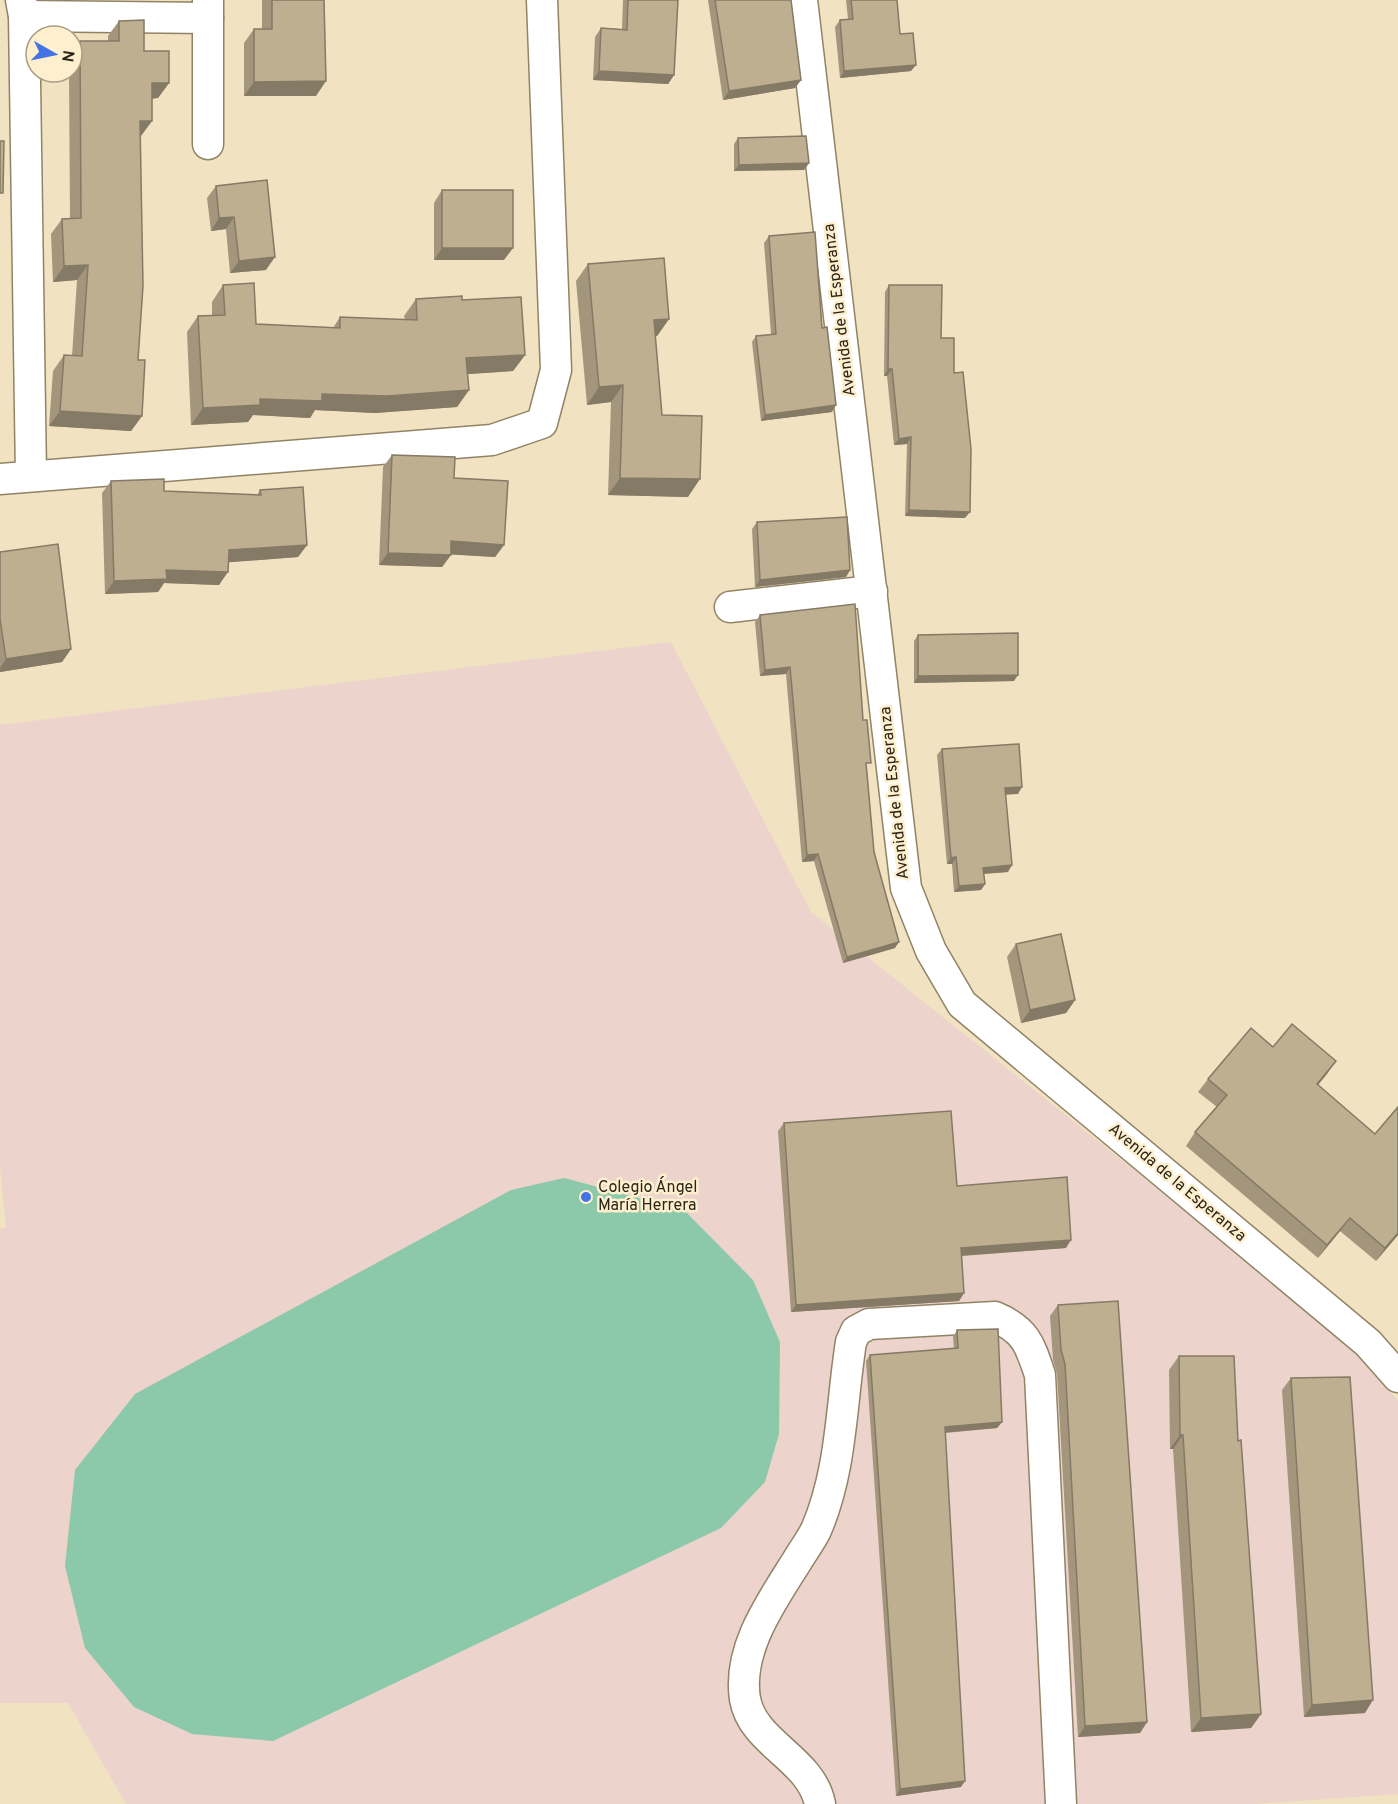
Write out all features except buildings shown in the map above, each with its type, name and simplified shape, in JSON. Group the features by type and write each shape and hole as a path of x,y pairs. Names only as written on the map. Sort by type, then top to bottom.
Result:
{"street":[{"path":"0,479 492,440 542,423 556,370 542,0"},
{"name":"Avenida de la Esperanza","path":"802,0 906,888 931,951 962,1004 1368,1343 1398,1377"},
{"path":"32,476 23,8 208,9 208,144"},
{"path":"730,607 872,591"},
{"path":"820,1804 817,1788 805,1772 765,1735 752,1718 746,1700 744,1674 750,1647 772,1599 816,1530 835,1468 851,1342 856,1331 869,1324 995,1317 1011,1324 1023,1333 1040,1376 1061,1804"}],"shaded area":[{"name":"Colegio Ángel María Herrera","path":"671,642 811,912 1241,1255 1362,1357 1398,1401 1398,1794 1255,1804 126,1804 68,1703 0,1703 0,1229 6,1228 0,1166 0,725"}],"green space":[{"path":"564,1178 684,1210 753,1280 780,1342 779,1434 765,1482 721,1528 273,1741 192,1734 134,1707 85,1648 65,1566 75,1470 135,1394 511,1190"}],"place":[{"name":"Colegio Ángel María Herrera","path":"586,1197"}]}
